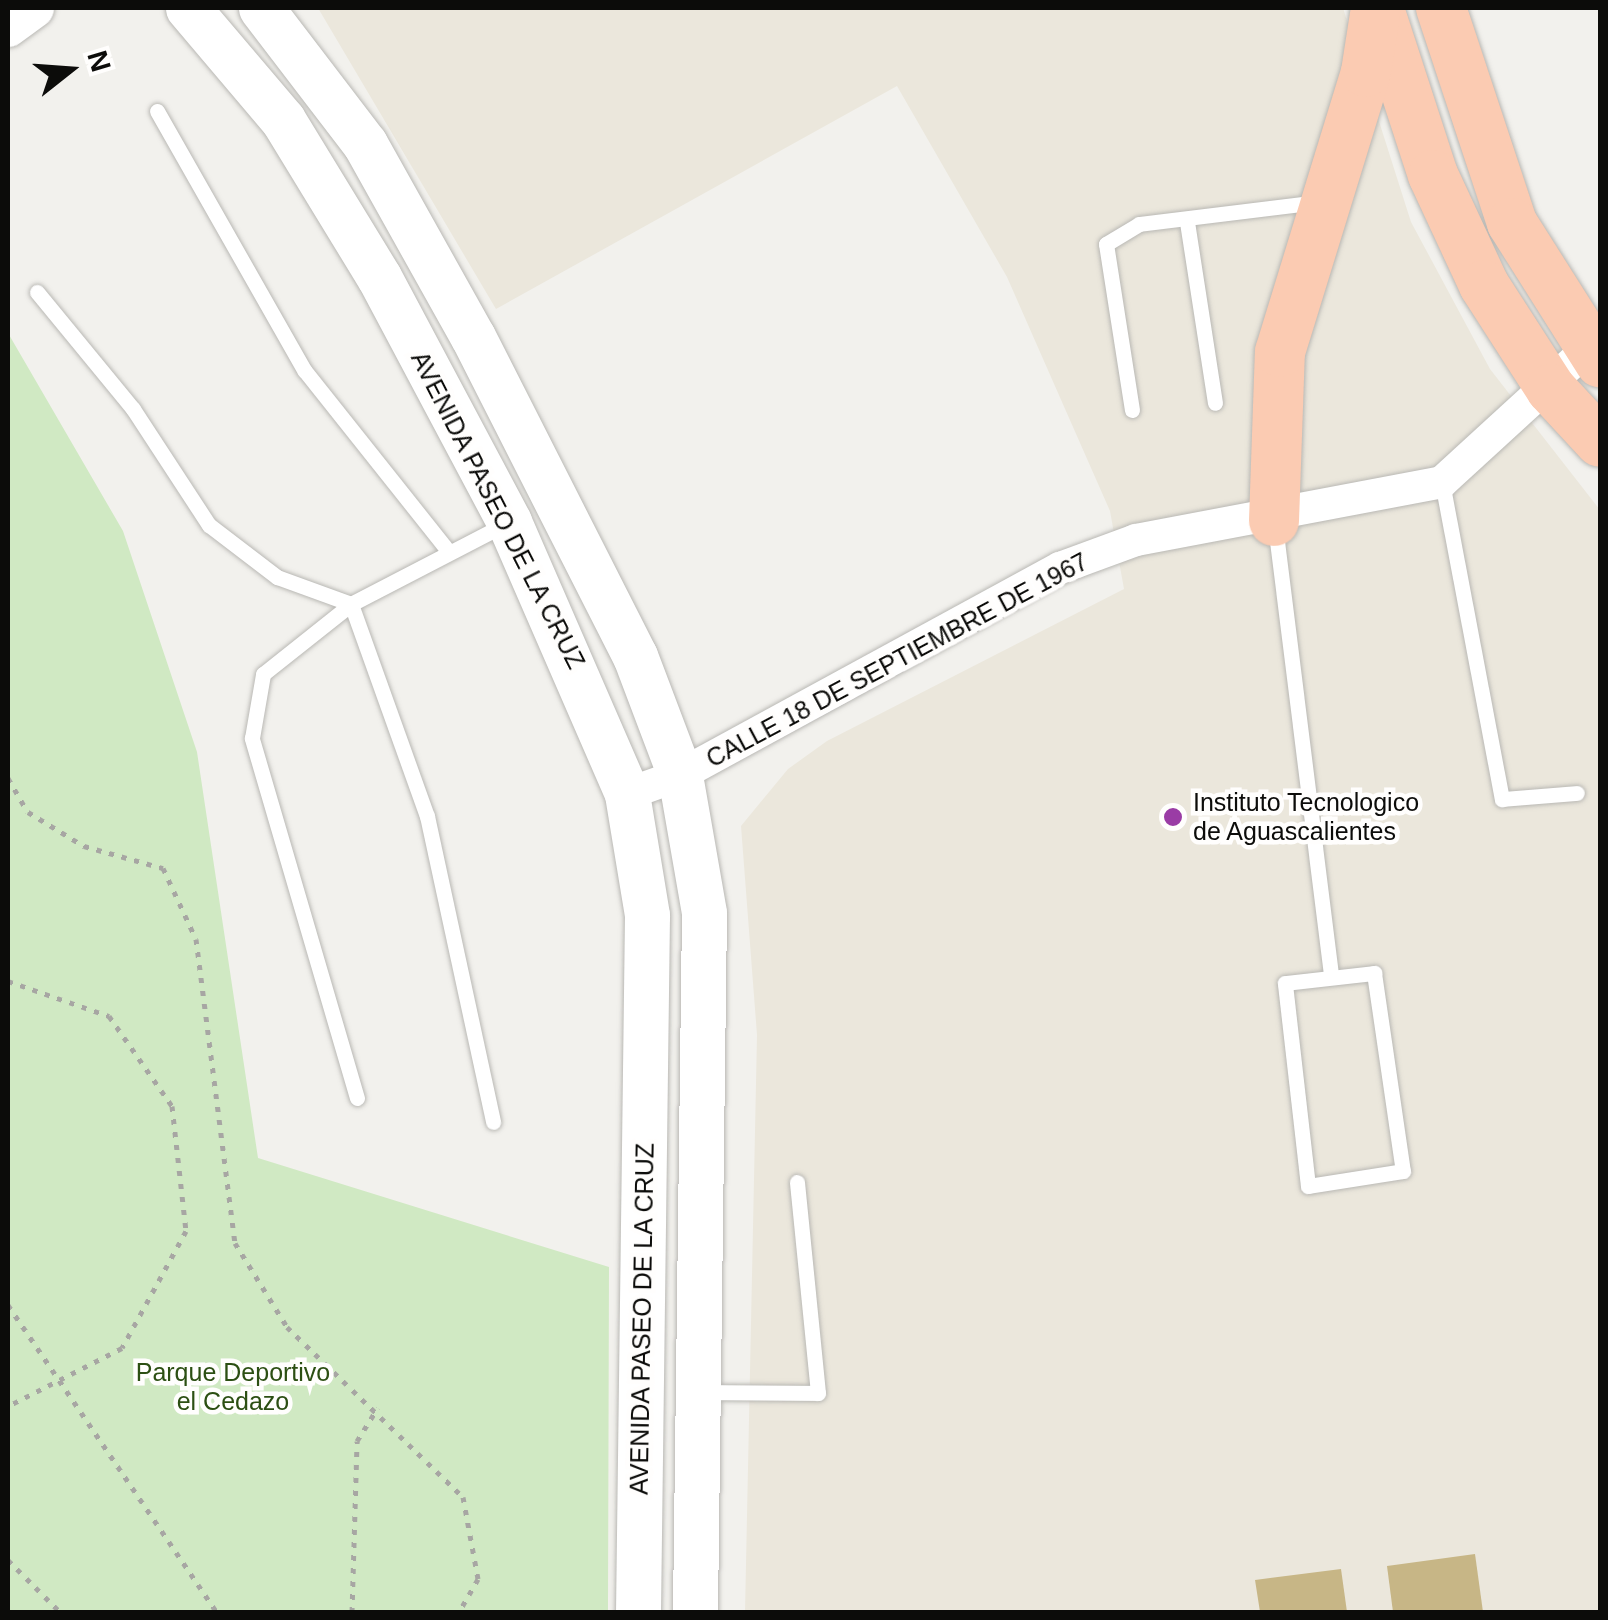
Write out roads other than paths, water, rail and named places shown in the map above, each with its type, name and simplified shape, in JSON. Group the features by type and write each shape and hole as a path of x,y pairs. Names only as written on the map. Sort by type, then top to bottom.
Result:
{"main road":[{"name":"AVENIDA PASEO DE LA CRUZ","path":"188,8 283,120 510,522 627,794 648,915 638,1612"},
{"path":"261,8 365,144 473,338 635,656 680,776 704,913 695,1612"},
{"path":"1274,521 1280,352 1326,201 1377,8"},
{"path":"1377,8 1448,206 1484,285 1551,389 1600,442"},
{"path":"1441,8 1512,223 1594,355"}],"street":[{"path":"8,27 34,8"},
{"name":"CALLE 18 DE SEPTIEMBRE DE 1967","path":"627,794 680,776 1060,568 1136,540 1274,521 1442,482 1594,355"}],"lane":[{"path":"157,111 305,371 448,552"},
{"path":"1132,410 1106,244 1139,224 1187,222 1326,201"},
{"path":"1187,222 1215,404"},
{"path":"36,292 133,408 209,525 277,576 351,604 427,816 493,1122"},
{"path":"1442,482 1502,799 1577,793"},
{"path":"1274,521 1331,977"},
{"path":"357,1098 252,738 263,674 351,604 510,522"},
{"path":"1374,973 1403,1171 1308,1186 1285,983 1331,977 1374,973"},
{"path":"698,1392 818,1393 797,1182"}],"place":[{"name":"Instituto Tecnologico de Aguascalientes","path":"1173,817"}],"park label":[{"name":"Parque Deportivo el Cedazo","path":"233,1388"}]}
